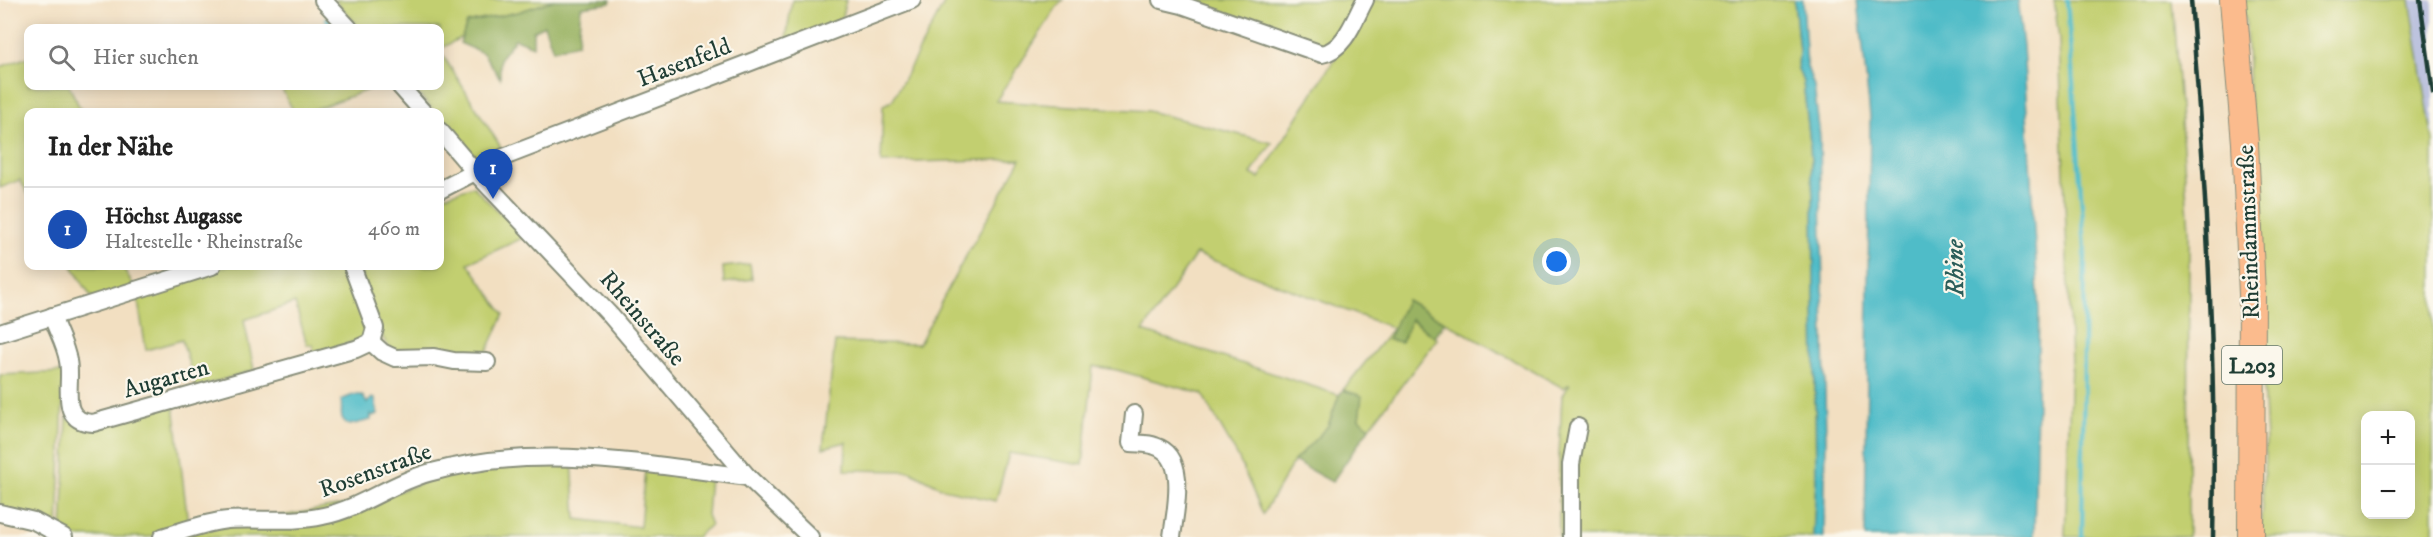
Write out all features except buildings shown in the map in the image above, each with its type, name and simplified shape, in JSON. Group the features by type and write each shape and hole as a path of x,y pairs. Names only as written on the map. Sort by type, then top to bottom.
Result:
{"main road":[{"name":"Rheindammstraße","path":"2233,0 2245,143 2252,294 2252,537"}],"street":[{"path":"323,0 345,24"},
{"name":"Hasenfeld","path":"444,188 491,162 912,0"},
{"path":"1161,0 1182,5 1322,54 1331,53 1339,46 1365,0"},
{"path":"404,90 419,108"},
{"name":"Rheinstraße","path":"444,136 475,172 611,316 748,477 810,537"},
{"path":"0,333 199,270"},
{"path":"353,270 375,328 371,342 382,352 395,358 434,357 454,361 487,362"},
{"name":"Augarten","path":"52,316 68,360 70,373 67,397 76,417 85,423 116,417 356,349 371,342"},
{"path":"1134,414 1131,442 1156,446 1166,452 1174,462 1177,474 1172,537"},
{"path":"1571,537 1571,464 1578,427"},
{"name":"Rosenstraße","path":"162,537 226,520 324,516 355,505 391,486 427,473 488,459 545,456 598,458 748,477"},
{"path":"0,513 34,521 64,537"}],"shaded area":[{"path":"2410,0 2433,0 2433,142 2413,24"}],"green space":[{"path":"335,0 554,0 518,12 467,23 462,37 444,47 444,24 356,24"},
{"path":"554,0 611,0 610,3 581,7 578,43 553,50 544,25 533,31 533,46 515,39 500,58 500,78 483,53 460,43 467,23 518,12"},
{"path":"792,0 846,0 841,20 786,40"},
{"path":"946,0 1063,0 996,101 1148,111 1272,143 1251,174 1259,178 1373,0 1794,0 1799,51 1798,69 1803,82 1813,196 1816,480 1813,537 1559,537 1562,395 1570,384 1563,388 1406,300 1410,319 1437,339 1370,427 1359,419 1361,396 1343,390 1393,328 1196,254 1143,331 1339,395 1328,426 1294,461 1263,514 1238,457 1202,394 1117,370 1093,366 1083,465 1009,453 996,501 944,489 910,471 845,470 846,442 823,448 835,342 919,344 1021,159 881,163 883,105 892,101"},
{"path":"1186,0 1362,0 1336,42 1316,47"},
{"path":"2054,0 2172,0 2189,230 2188,537 2065,537 2071,364 2059,39"},
{"path":"2242,0 2410,0 2433,142 2433,537 2260,537 2266,441 2246,25"},
{"path":"444,57 504,152 478,159 444,121 444,108 431,108 415,90 444,90"},
{"path":"24,58 24,90 71,90 80,108 24,108 24,187 20,180 0,188 0,67"},
{"path":"282,90 367,90 318,108 292,108"},
{"path":"473,186 500,214 503,211 525,237 468,263 504,314 485,356 391,350 384,340 359,270 444,270 444,196"},
{"path":"750,264 752,279 724,283 723,267"},
{"path":"74,270 124,270 134,286 92,298"},
{"path":"215,270 346,270 367,328 364,339 314,354 313,345 307,345 295,303 244,320 254,370 196,388 182,340 146,350 137,295"},
{"path":"1406,300 1445,322 1434,337 1411,319 1402,342 1388,340"},
{"path":"64,372 58,529 0,508 0,375"},
{"path":"1343,390 1362,396 1359,419 1370,427 1332,482 1294,461 1328,426"},
{"path":"174,405 188,524 149,537 72,537 62,532 67,417 75,424"},
{"path":"572,461 576,519 640,527 645,469 710,477 707,515 711,525 696,537 183,537 200,531 381,498 456,470"}],"water":[{"path":"1794,0 1803,0 1807,67 1814,86 1820,137 1826,440 1824,537 1813,537 1816,480 1813,196 1803,82 1798,69 1799,51"},
{"name":"Rhine","path":"1858,0 2017,0 2023,46 2039,312 2034,537 1865,537 1870,116"},
{"path":"353,395 362,395 367,403 372,398 375,399 378,414 372,416 370,412 371,420 350,425 343,420 341,400"}],"waterway":[{"path":"2067,0 2085,249 2082,537"},
{"path":"327,19 331,24"}],"railway":[{"path":"2191,0 2209,268 2214,470 2213,537"},
{"path":"2420,0 2433,93"}],"place":[{"name":"Höchst Augasse","path":"493,199"}]}
